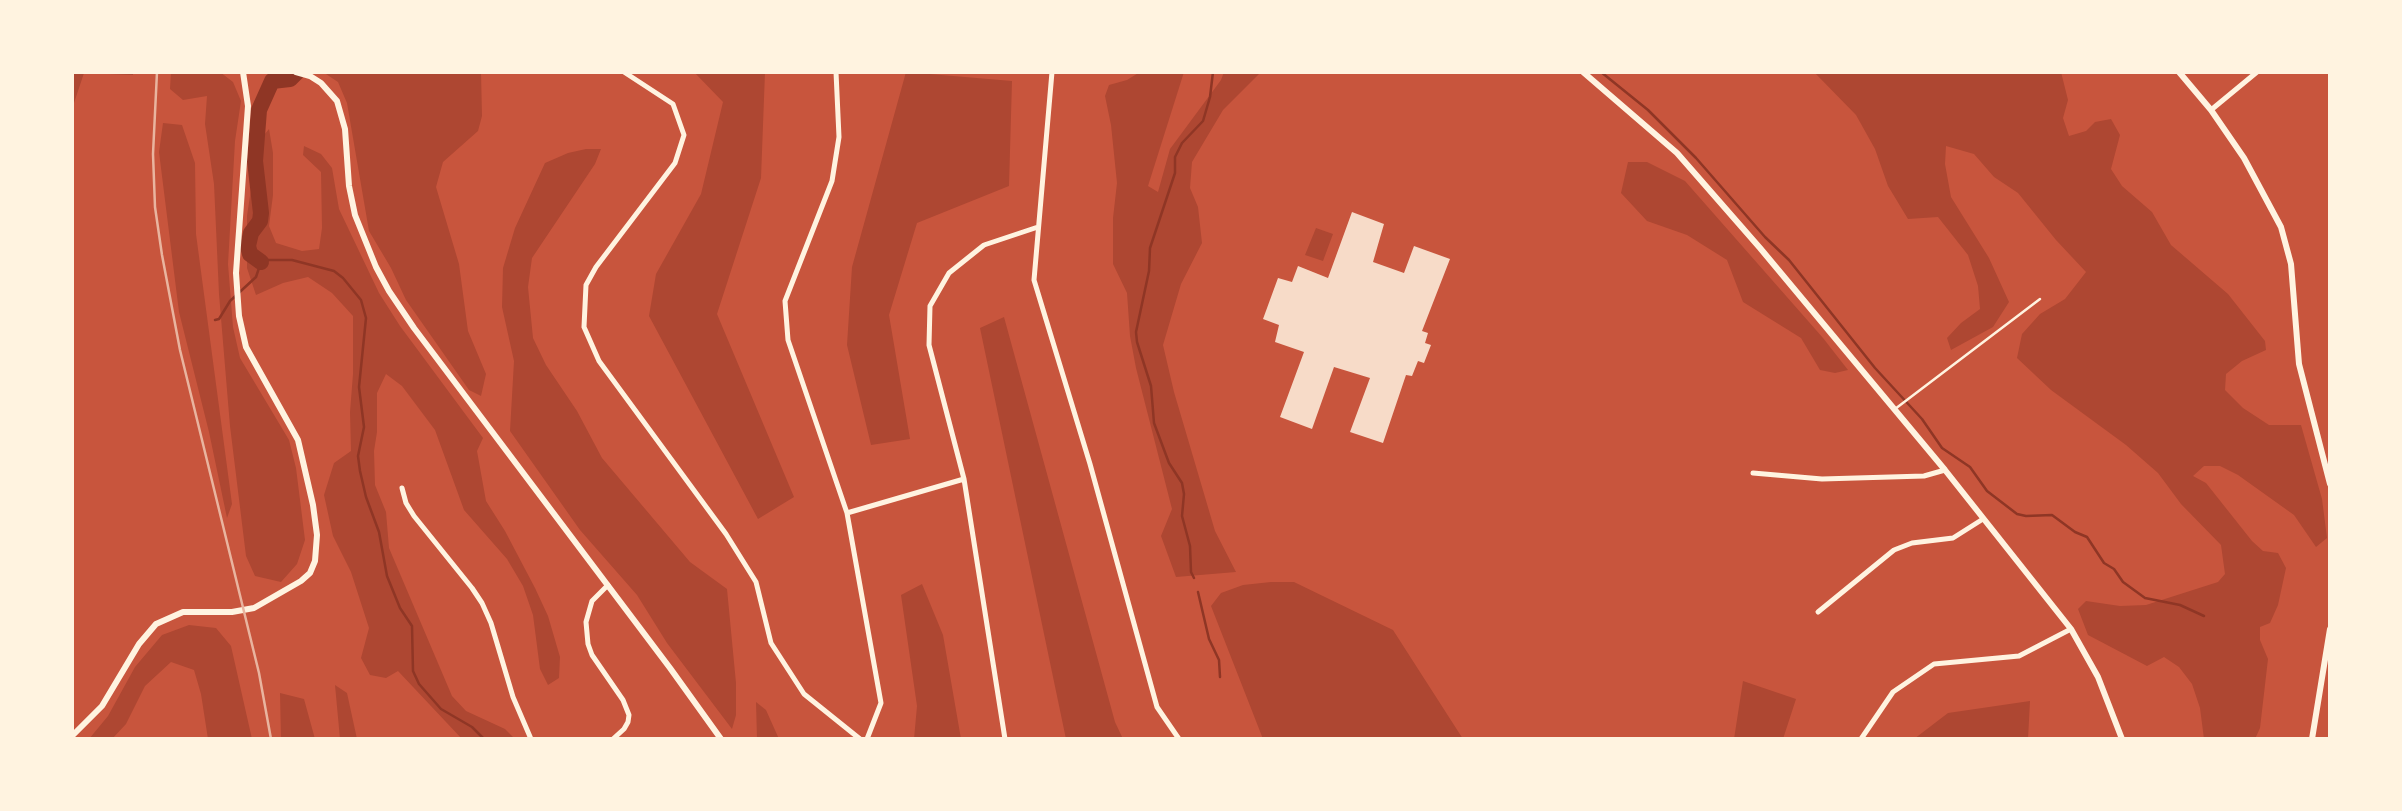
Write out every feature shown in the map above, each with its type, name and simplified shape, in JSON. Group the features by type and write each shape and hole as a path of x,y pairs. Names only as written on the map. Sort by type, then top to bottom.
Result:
{"street":[{"path":"72,736 103,706 139,644 156,624 183,612 232,612 254,608 301,581 310,573 315,561 317,535 298,439 287,416 263,381 246,346 237,303 236,282 248,106 243,72"},
{"path":"296,72 321,83 337,102 345,129 349,187 355,215 389,292 721,739"},
{"path":"624,72 673,104 684,135 674,163 596,267 586,285 584,327 599,361 726,534 756,582 771,643 804,694 860,739"},
{"path":"836,72 839,137 832,181 785,302 788,340 846,513 881,703 867,739"},
{"path":"1052,72 1034,280 1090,464 1157,707 1179,739"},
{"path":"1583,72 1677,153 1760,248 1945,471 2071,629 2098,677 2122,739"},
{"path":"2179,72 2211,110 2244,158 2281,227 2291,264 2299,364 2330,484"},
{"path":"2211,110 2257,72"},
{"path":"1005,739 964,479 929,345 930,306 949,273 984,244 1038,227"},
{"path":"1753,473 1822,479 1924,476 1945,471"},
{"path":"846,513 964,479"},
{"path":"402,488 406,503 414,516 482,603 491,623 513,697 531,739"},
{"path":"1818,612 1894,550 1912,543 1953,538 1983,519"},
{"path":"608,585 592,601 586,622 592,655 623,700 629,715 624,729 612,739"},
{"path":"1861,739 1894,692 1934,664 2019,656 2071,629"},
{"path":"2312,739 2330,629"}],"lane":[{"path":"1894,409 2040,299"}],"shaded area":[{"path":"72,72 133,72 133,75 84,73 72,109"},
{"path":"171,72 220,72 233,82 241,101 235,141 228,264 233,327 240,358 289,440 296,468 305,540 297,564 281,582 255,576 246,556 230,426 219,294 214,184 205,124 207,96 183,100 170,89"},
{"path":"323,72 481,72 482,116 478,131 443,162 436,187 459,264 468,331 486,374 481,396 469,390 406,300 369,231 347,103 338,82"},
{"path":"694,72 765,72 761,178 717,314 794,497 758,519 649,316 656,274 701,194 723,102"},
{"path":"906,72 1012,81 1009,186 917,223 889,315 910,439 871,445 847,345 852,267"},
{"path":"1140,72 1184,72 1148,186 1158,192 1170,149 1221,80 1224,72 1261,72 1223,110 1192,162 1190,188 1198,207 1202,243 1181,284 1163,345 1215,531 1236,572 1176,577 1161,536 1172,509 1136,368 1130,336 1127,293 1113,264 1113,218 1117,183 1105,96 1109,85 1127,80"},
{"path":"1814,72 2061,72 2068,100 2063,118 2069,136 2086,131 2095,122 2111,119 2120,135 2111,169 2122,186 2152,212 2171,245 2228,294 2265,341 2266,350 2242,361 2226,374 2225,390 2243,408 2269,425 2301,425 2322,499 2327,538 2316,547 2294,515 2238,475 2220,466 2204,466 2193,476 2206,483 2263,551 2278,553 2286,568 2278,605 2270,623 2260,627 2260,640 2268,659 2260,728 2255,739 2204,739 2200,708 2192,684 2179,667 2164,657 2147,666 2088,635 2078,609 2086,601 2120,606 2146,605 2218,582 2225,574 2221,545 2181,504 2158,473 2126,445 2051,390 2017,358 2022,334 2040,314 2065,299 2086,272 2018,193 1994,177 1974,154 1946,146 1945,164 1951,197 1989,258 2009,302 1993,327 1951,350 1947,338 1980,309 1978,286 1968,255 1938,217 1908,219 1888,186 1875,149 1856,115"},
{"path":"163,123 182,125 195,163 196,234 232,504 227,518 179,312 159,152"},
{"path":"269,129 273,153 273,195 269,226 276,243 302,251 319,249 322,228 321,172 303,155 304,146 321,154 332,168 339,209 379,293 400,326 483,438 477,451 486,501 535,588 548,616 560,657 559,678 548,685 540,669 533,615 523,586 507,559 464,510 435,430 402,386 386,374 377,393 374,451 375,485 386,512 389,548 452,696 466,711 505,729 515,739 462,739 398,671 386,678 370,675 361,658 369,628 351,572 333,536 324,495 334,463 351,451 353,316 332,293 308,277 283,283 256,295 247,268 247,216 264,135"},
{"path":"586,149 601,149 595,164 532,258 528,287 533,338 546,365 577,411 602,458 690,562 727,589 736,683 736,715 732,729 667,643 637,595 580,530 510,431 514,361 502,307 503,268 515,228 545,163"},
{"path":"1628,162 1647,162 1685,181 1848,370 1835,373 1820,370 1801,338 1743,302 1727,260 1687,235 1647,221 1621,193"},
{"path":"1316,228 1333,234 1323,261 1305,255"},
{"path":"1004,317 1115,722 1123,739 1066,739 980,328"},
{"path":"1294,582 1393,630 1463,739 1263,739 1211,606 1221,593 1243,585"},
{"path":"922,584 943,635 961,739 914,739 917,706 901,595"},
{"path":"189,625 216,628 231,646 252,739 208,739 194,670 171,662 145,686 126,724 112,739 89,739 108,716 135,667 162,635"},
{"path":"1743,681 1796,699 1783,739 1734,739"},
{"path":"335,685 347,693 357,739 340,739"},
{"path":"280,693 304,699 315,739 281,739"},
{"path":"2030,701 2028,739 1914,739 1948,713"},
{"path":"756,702 766,710 779,739 757,739"}],"building":[{"path":"1352,212 1384,224 1373,262 1404,273 1414,246 1450,259 1422,331 1428,333 1425,343 1431,345 1424,363 1418,361 1412,376 1406,375 1383,443 1350,432 1370,378 1334,367 1312,429 1280,417 1304,352 1275,342 1279,325 1263,319 1278,278 1292,282 1298,266 1328,278"}],"waterway":[{"path":"261,262 250,254 248,246 261,213 255,161 259,110 272,81 290,79 297,72"},
{"path":"1194,578 1191,572 1190,546 1182,516 1182,483 1169,463 1154,423 1151,386 1136,332 1149,271 1150,248 1175,173 1175,157 1182,143 1203,121 1213,72"},
{"path":"1601,72 1648,110 1696,158 1765,237 1789,260 1875,368 1922,419 1942,448 1970,467 1987,491 2017,514 2052,515 2075,532 2087,537 2104,563 2114,569 2123,582 2145,598 2180,605 2204,616"},
{"path":"215,320 219,319 230,301 256,277 261,262 268,260 292,260 334,271 361,300 366,318 359,387 364,427 358,456 360,471 379,532 387,576 400,608 412,626 413,671 419,684 441,709 472,727 484,739"},
{"path":"1198,592 1209,639 1219,660 1220,677"}],"railway":[{"path":"157,72 153,154 155,207 162,255 180,350 259,673 271,739"}]}
